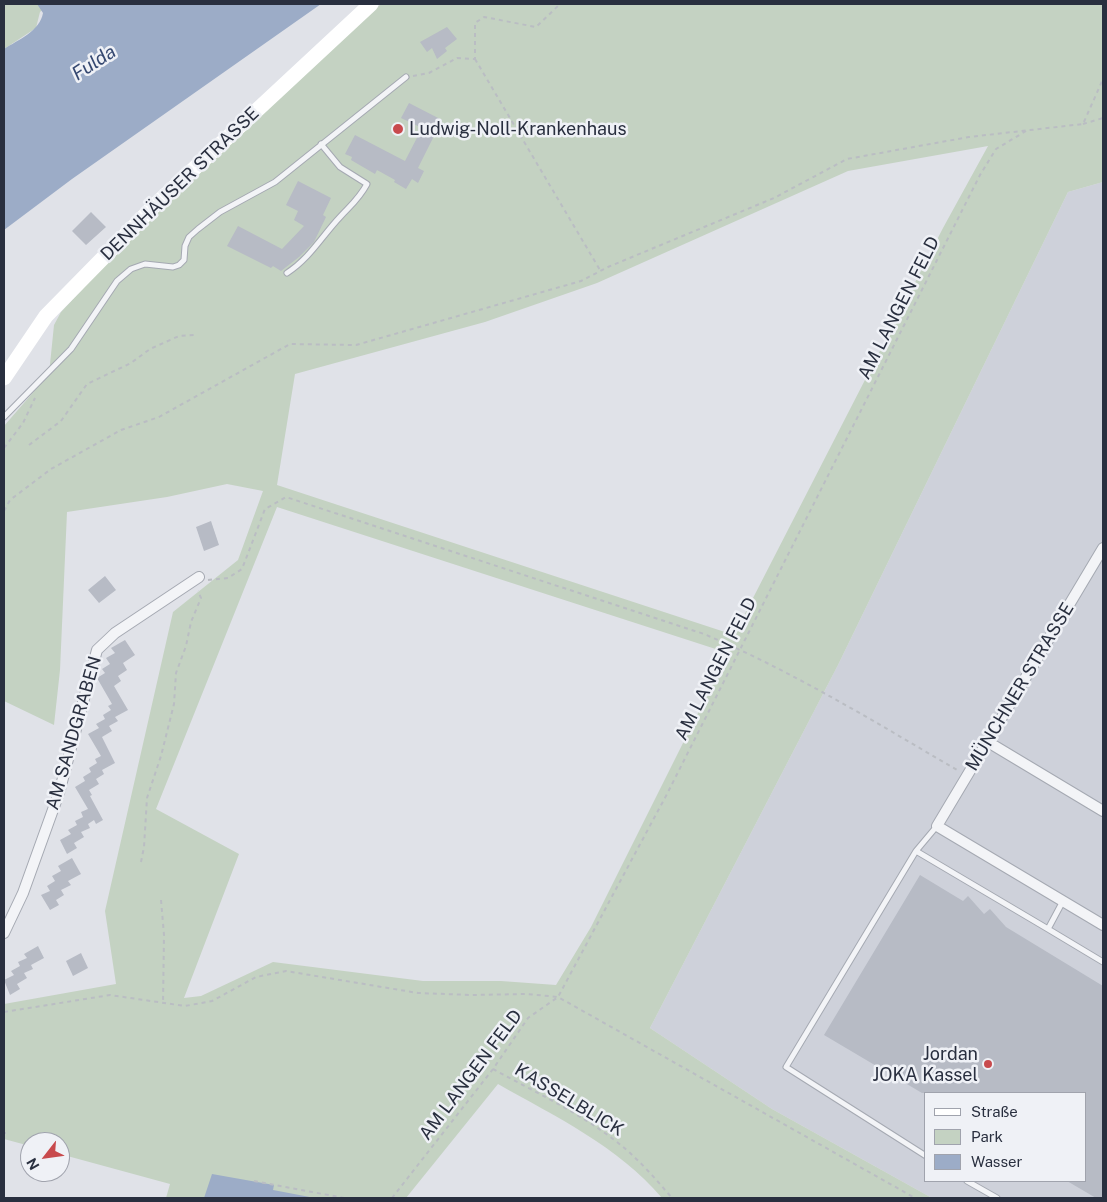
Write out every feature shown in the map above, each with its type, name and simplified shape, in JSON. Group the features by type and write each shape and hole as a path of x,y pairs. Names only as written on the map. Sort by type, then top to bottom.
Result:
{"street":[{"name":"DENNHÄUSER STRASSE","path":"4,378 46,316 155,205 371,4"},
{"name":"MÜNCHNER STRASSE","path":"937,826 1103,548"},
{"name":"AM SANDGRABEN","path":"4,933 23,893 59,793 97,650 115,633 197,578"},
{"path":"988,742 1103,811"},
{"path":"937,826 1103,925"}],"lane":[{"path":"4,417 71,350 117,280 130,269 145,264 173,267 179,265 184,260 185,246 189,237 198,229 220,212 275,182 320,144 406,77"},
{"path":"287,273 303,262 340,217 358,200 367,184 340,167 320,144"},
{"path":"924,1155 786,1067 916,851 937,826"},
{"path":"916,851 1103,962"},
{"path":"1048,929 1063,902"},
{"path":"969,1182 997,1198"}],"path":[{"path":"560,4 536,27 484,17 475,23 475,60 600,271"},
{"path":"406,77 429,73 457,58 475,60"},
{"path":"1083,124 1103,79"},
{"path":"4,511 10,500 51,469 121,430 159,417 290,344 356,345 581,281 600,271 774,198 847,159 969,137 1083,124 1103,118"},
{"name":"AM LANGEN FELD","path":"392,1198 493,1070 528,1018 558,996 668,794 980,175 996,150 1026,131"},
{"path":"29,445 61,421 87,384 131,363 150,349 172,340 194,335"},
{"path":"4,448 23,423 37,394"},
{"path":"140,862 144,847 147,798 162,756 174,704 176,673 186,646 190,622 201,598 197,578 218,580 228,578 242,569 265,509 286,497 704,634 740,649 851,708 967,776"},
{"path":"161,900 164,935 163,1002"},
{"path":"4,1012 110,995 186,1006 212,1001 256,977 286,971 418,992 558,996 915,1198"},
{"name":"KASSELBLICK","path":"493,1070 554,1102 614,1140 645,1168 672,1198"},
{"path":"254,1181 344,1198"}],"shaded area":[{"path":"1103,182 1103,1198 932,1198 772,1109 650,1028 838,665 1068,192"}],"green space":[{"path":"4,4 49,4 40,12 36,28 4,49"},
{"path":"381,4 1103,4 1103,182 1068,192 838,665 650,1028 772,1109 932,1198 662,1198 626,1163 606,1148 564,1121 498,1084 406,1198 166,1198 170,1184 70,1157 70,1132 20,1132 20,1143 4,1139 4,1004 116,984 105,911 173,612 238,560 263,491 227,484 167,497 67,512 60,670 54,725 4,701 4,426 49,374 54,325 61,312 157,209","holes":["988,146 943,228 734,635 277,485 295,374 485,322 597,283 848,171","277,507 728,653 591,927 556,985 501,981 423,981 273,962 201,996 184,998 239,854 156,809"]}],"water":[{"name":"Fulda","path":"37,4 321,4 72,179 4,230 4,49 28,34 38,25 43,13"},
{"path":"212,1174 274,1185 273,1190 315,1198 204,1198"}],"building":[{"path":"447,27 457,39 445,48 447,51 437,59 432,48 427,52 420,42"},
{"path":"409,103 442,120 418,168 424,171 418,183 412,179 406,189 377,170 375,174 351,160 352,157 345,154 355,135 405,161 422,128 401,118"},
{"path":"298,181 331,198 323,215 326,217 314,242 299,257 281,271 227,246 238,226 282,249 304,226 294,220 298,211 286,205"},
{"path":"91,212 106,227 86,245 72,231"},
{"path":"211,521 219,545 204,551 196,527"},
{"path":"105,576 116,590 99,603 88,590"},
{"path":"125,640 135,655 123,663 127,670 118,676 121,681 114,686 128,710 115,717 118,721 109,726 112,731 102,737 115,763 102,770 104,774 96,779 99,784 89,790 92,795 90,796 103,820 96,824 94,820 88,824 90,828 81,832 84,837 74,843 77,848 67,854 60,840 71,834 68,830 77,825 75,821 83,817 81,812 88,809 75,787 85,781 83,777 91,772 89,768 97,763 95,759 101,756 88,734 99,728 96,724 105,719 103,715 111,710 108,706 112,704 97,678 105,673 102,669 110,664 106,658 115,653 111,648"},
{"path":"72,858 81,874 68,881 71,885 61,890 64,895 56,900 59,905 50,910 41,895 50,891 47,886 55,881 52,876 61,871 58,866"},
{"name":"Jordan JOKA Kassel","path":"920,875 963,901 968,896 984,914 990,909 1006,927 1103,986 1103,1198 1096,1198 1069,1182 1087,1182 1087,1092 922,1093 824,1035"},
{"path":"38,946 44,958 31,965 33,969 24,973 27,978 17,984 20,989 10,995 4,980 14,975 11,971 20,966 18,962 27,958 24,954"},
{"path":"81,953 88,968 73,976 66,961"}],"place":[{"name":"Ludwig-Noll-Krankenhaus","path":"398,129"},
{"name":"Jordan JOKA Kassel","path":"988,1064"}]}
